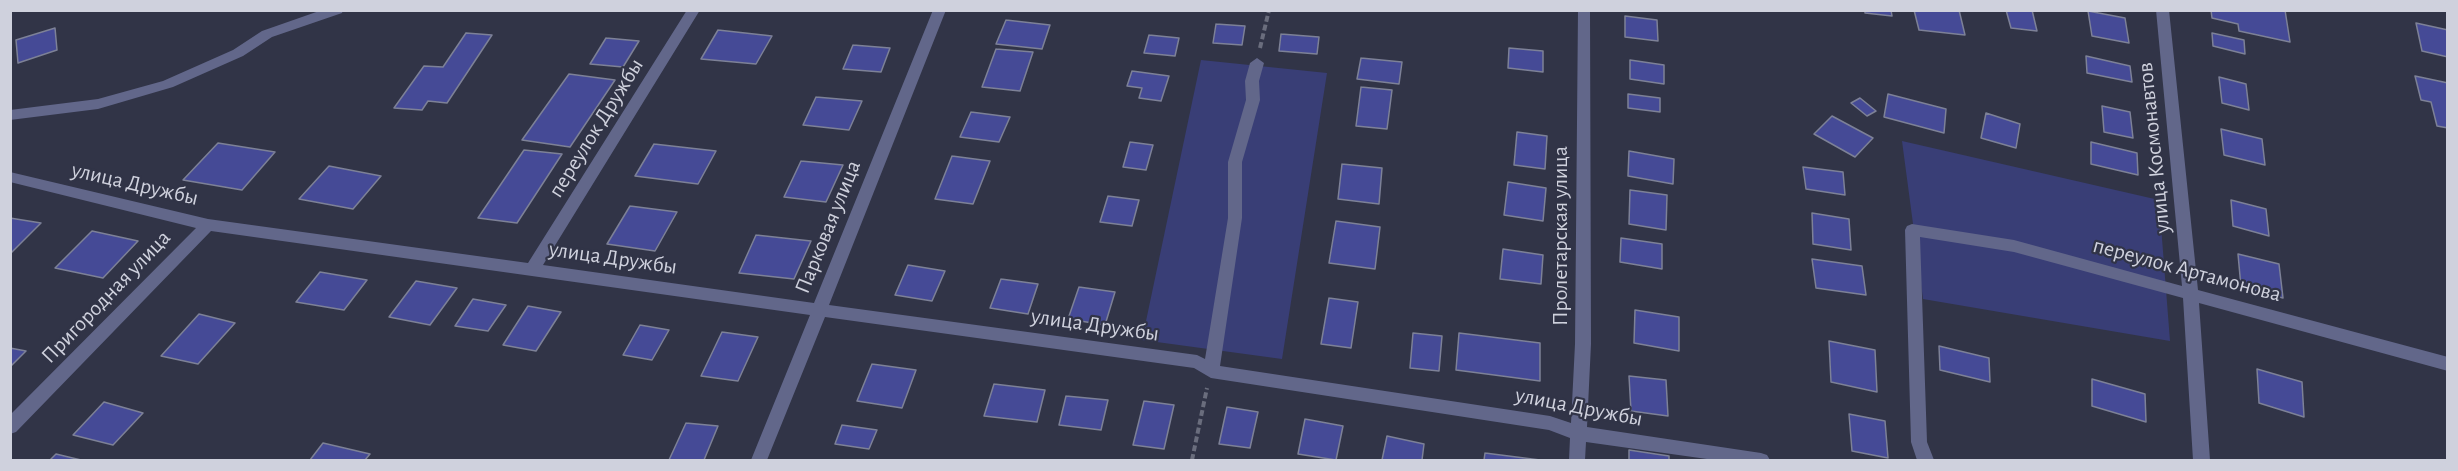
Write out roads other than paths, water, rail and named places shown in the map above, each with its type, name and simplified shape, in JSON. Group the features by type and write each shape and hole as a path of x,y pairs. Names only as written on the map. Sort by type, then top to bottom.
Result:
{"street":[{"path":"10,115 98,104 168,84 238,52 267,34 337,10"},
{"name":"переулок Дружбы","path":"533,269 694,10"},
{"name":"Парковая улица","path":"759,460 940,10"},
{"name":"Пролетарская улица","path":"1577,460 1583,344 1581,106 1584,10"},
{"name":"улица Космонавтов","path":"2162,10 2191,294 2201,460"},
{"path":"1211,371 1235,218 1235,162 1253,99 1252,81 1257,63"},
{"name":"улица Дружбы","path":"10,177 208,225 1197,362 1211,371 1550,423 1577,433 1761,460"},
{"name":"Пригородная улица","path":"10,427 208,225"},
{"name":"переулок Артамонова","path":"1925,460 1919,442 1912,230 2014,246 2448,364"}]}
